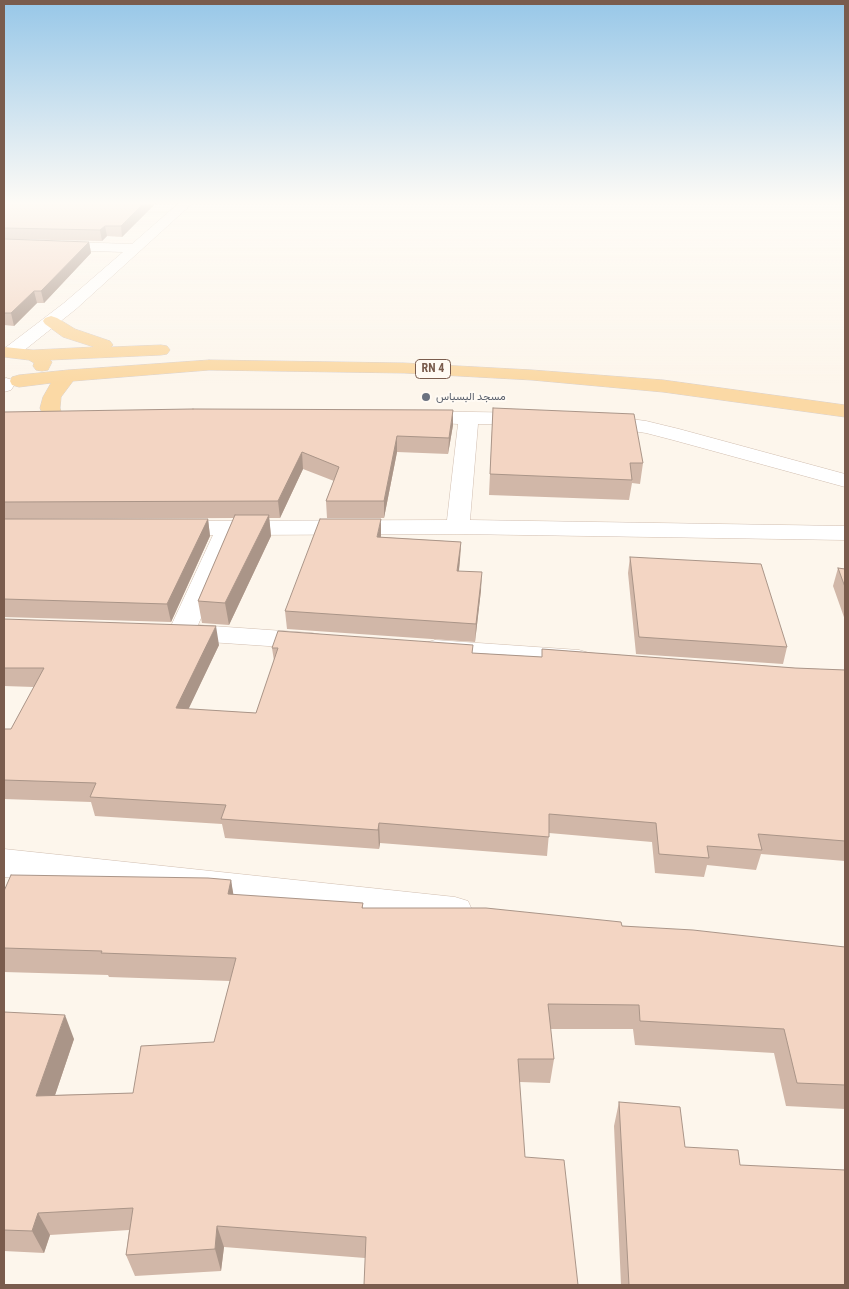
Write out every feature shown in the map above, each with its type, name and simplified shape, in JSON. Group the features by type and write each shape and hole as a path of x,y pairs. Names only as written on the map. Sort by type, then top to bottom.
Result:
{"main road":[{"path":"51,321 58,327 82,339 135,350"},
{"name":"RN 4","path":"33,355 135,350 183,350 479,356 607,365 721,377"},
{"path":"7,352 33,355 43,362 42,367 30,377 8,384"},
{"name":"RN 4","path":"8,384 68,375 209,366 404,368 532,375 654,386 731,394 845,411"},
{"path":"53,419 50,408 52,397 58,386 68,375"}],"street":[{"path":"7,352 51,321 119,262"},
{"path":"401,417 544,420"},
{"path":"458,527 469,417"},
{"path":"581,421 620,423 662,431 845,481"},
{"path":"149,527 458,527 845,533"},
{"path":"182,632 228,528"},
{"path":"152,631 339,643"},
{"path":"408,648 604,661"},
{"path":"4,863 489,916"}],"building":[{"path":"4,262 69,262 41,291 34,291 11,313 4,313"},
{"path":"493,408 634,414 643,463 630,463 632,480 490,474"},
{"path":"193,409 453,410 449,438 397,436 384,501 326,501 339,467 302,452 278,501 4,502 4,412"},
{"path":"235,515 269,515 225,603 198,601"},
{"path":"4,519 208,519 167,604 4,599"},
{"path":"320,519 381,519 377,537 461,542 457,571 482,572 476,624 285,611"},
{"path":"630,557 761,564 787,647 639,637"},
{"path":"838,568 845,569 845,587"},
{"path":"4,619 216,626 176,708 256,713 278,648 272,648 278,631 473,645 472,653 542,657 542,649 845,670 845,841 758,834 762,850 707,846 709,858 659,854 656,823 549,814 549,837 379,823 378,830 221,819 226,805 90,797 96,783 4,780 4,729 11,729 44,668 4,668"},
{"path":"11,875 208,878 231,880 228,894 363,903 362,908 486,908 621,922 622,926 693,930 845,947 845,1085 797,1083 784,1029 640,1021 639,1005 548,1004 554,1059 518,1059 525,1157 564,1160 578,1285 364,1285 366,1237 217,1226 215,1249 126,1255 133,1208 38,1213 32,1231 4,1230 4,1012 65,1015 36,1096 133,1093 141,1046 214,1042 236,958 4,948 4,891"},
{"path":"619,1102 680,1107 685,1147 738,1150 740,1165 845,1170 845,1285 629,1285"}],"place":[{"name":"مسجد البسباس","path":"426,397"}]}
